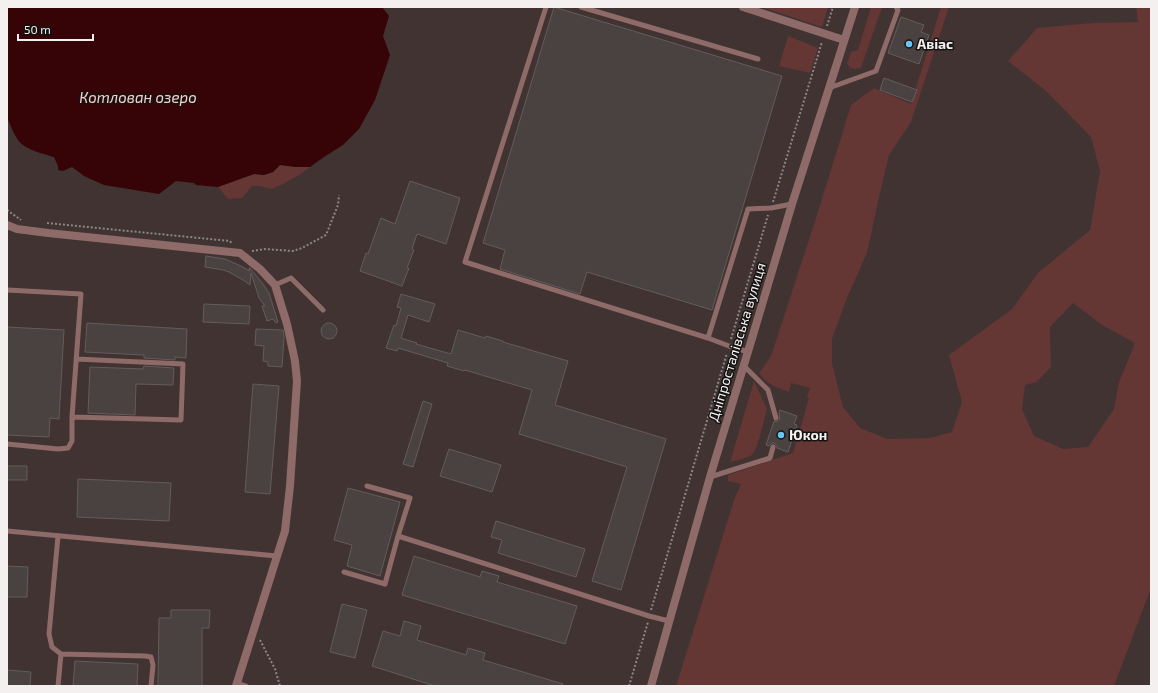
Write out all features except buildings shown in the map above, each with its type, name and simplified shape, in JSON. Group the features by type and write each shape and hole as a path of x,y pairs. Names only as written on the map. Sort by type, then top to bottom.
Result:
{"street":[{"path":"743,7 844,40"},
{"name":"Дніпросталівська вулиця","path":"651,686 668,621 710,477 792,204 855,7"},
{"path":"7,225 17,229 48,233 240,253 260,269 275,285 287,324 295,361 297,381 289,494 285,531 236,685"}],"lane":[{"path":"546,7 465,262 708,338 748,352"},
{"path":"581,7 758,59"},
{"path":"829,88 876,71 898,10 896,7"},
{"path":"708,338 748,209 771,208 792,204"},
{"path":"275,285 291,278 323,310"},
{"path":"7,290 81,294 72,417 72,441 68,448 58,449 7,444"},
{"path":"72,417 181,420 183,364 76,359"},
{"path":"744,366 768,390 776,418"},
{"path":"710,477 770,458 774,447"},
{"path":"344,572 385,584 410,498 368,486"},
{"path":"7,531 277,556"},
{"path":"58,536 49,634 52,647 61,654 151,657 153,665 151,686"},
{"path":"398,536 668,621"},
{"path":"58,686 61,654"},
{"path":"236,685 246,686"}],"path":[{"path":"43,223 230,241 240,253 264,250 293,252 326,235 338,205 339,195"},
{"path":"7,210 20,220 25,220"},
{"path":"254,629 275,669 280,686"}],"shaded area":[{"path":"7,7 1151,7 1151,686 7,686"},
{"path":"761,7 828,7 822,27"},
{"path":"871,7 882,7 861,68 850,68 847,63 851,52 858,50"},
{"path":"941,7 949,7 911,122 889,155 867,253 847,298 832,339 832,363 843,407 860,428 887,439 930,438 952,432 962,402 949,355 1012,309 1038,273 1090,230 1100,171 1091,137 1046,91 1008,61 1037,28 1092,23 1138,22 1136,7 1151,7 1151,588 1114,686 676,686 734,500 741,484 728,481 728,475 793,453 809,398 807,397 810,388 791,383 789,392 772,385 759,373 771,356 851,105 874,88 911,104","holes":["1073,303 1102,325 1135,343 1119,382 1114,409 1088,447 1063,449 1034,436 1022,409 1025,385 1037,382 1051,367 1050,327"]},
{"path":"788,36 818,48 810,73 779,66"},
{"path":"280,165 310,167 299,175 271,189 260,186 252,186 242,198 228,199 218,187 254,174 264,175 273,172"},
{"path":"754,381 767,409 759,440 752,455 730,462"}],"water":[{"name":"Котлован озеро","path":"7,7 382,7 389,16 383,36 390,55 375,100 359,129 343,145 310,167 280,165 273,172 264,175 254,174 218,187 176,181 159,194 104,185 84,176 72,167 63,171 58,170 54,157 29,149 18,140 7,117"}],"place":[{"name":"Авіас","path":"909,44"},
{"name":"Юкон","path":"781,435"}]}
